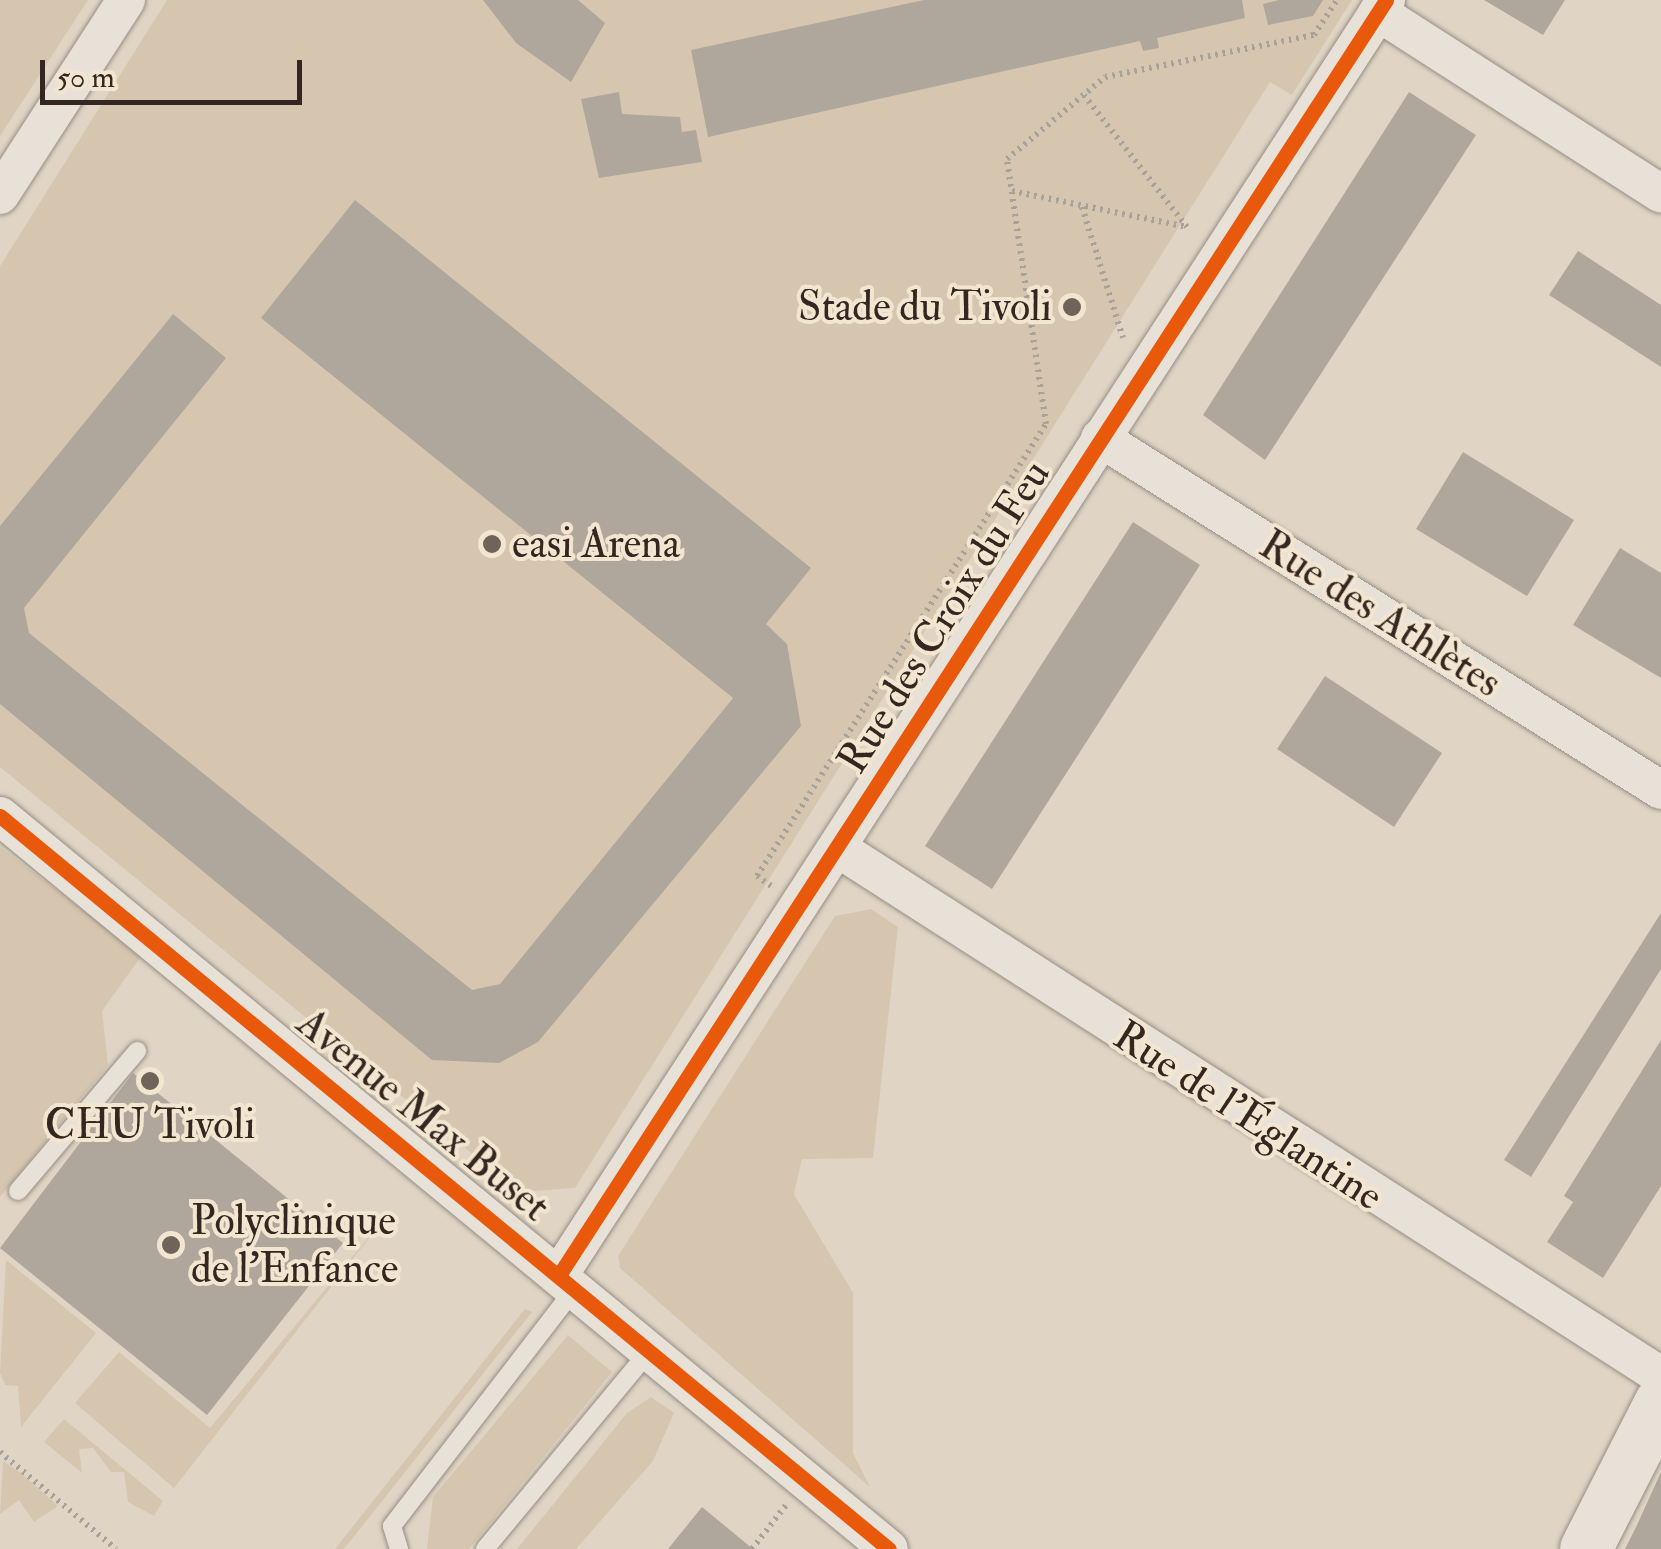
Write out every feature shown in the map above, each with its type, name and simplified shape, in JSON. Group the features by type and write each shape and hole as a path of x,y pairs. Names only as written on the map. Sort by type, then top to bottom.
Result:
{"street":[{"path":"0,195 126,0"},
{"path":"1382,6 1661,194"},
{"name":"Rue des Croix du Feu","path":"568,1279 799,904 839,849 1137,380 1382,6"},
{"name":"Rue des Athlètes","path":"1100,438 1661,790"},
{"name":"Avenue Max Buset","path":"0,816 568,1279 647,1354 890,1549"},
{"name":"Rue de l'Églantine","path":"839,849 1661,1376"},
{"path":"1586,1549 1661,1402"}],"lane":[{"path":"18,1190 138,1051"},
{"path":"400,1549 392,1526 568,1279"},
{"path":"485,1549 647,1354"}],"path":[{"path":"799,904 758,876 1046,424 1007,159 1106,77 1314,35 1337,0"},
{"path":"1012,191 1186,227 1084,94"},
{"path":"1082,206 1137,380"},
{"path":"0,1452 116,1549"},
{"path":"752,1548 783,1509"}],"shaded area":[{"path":"0,0 88,0 0,136"},
{"name":"easi Arena","path":"167,0 1352,0 1292,95 1270,82 575,1188 519,1192 0,767 0,266"},
{"path":"0,847 142,955 102,1011 108,1065 0,1197"},
{"path":"871,909 898,927 873,1158 802,1159 794,1194 853,1293 853,1453 870,1487 620,1268 618,1256 835,916"},
{"path":"388,1214 174,1488 75,1403 119,1352 210,1428"},
{"path":"6,1260 96,1333 21,1427 18,1386 5,1385 0,1373"},
{"path":"525,1309 532,1312 344,1549 335,1549"},
{"path":"568,1335 612,1372 469,1549 427,1549 433,1497"},
{"path":"651,1397 674,1413 653,1461 576,1549 517,1549 627,1413"},
{"path":"64,1419 163,1501 154,1516 128,1502 124,1472 111,1472 93,1448 79,1449 82,1473 44,1442"},
{"path":"3,1461 58,1506 34,1522 19,1500 0,1514"}],"building":[{"path":"483,0 578,0 605,23 571,82 516,43"},
{"path":"924,0 1242,0 1245,18 1157,38 1159,48 1143,51 1140,41 708,137 691,50"},
{"path":"1323,0 1313,16 1268,25 1263,4"},
{"path":"1484,0 1565,0 1543,35"},
{"path":"619,92 622,114 680,117 682,132 696,130 702,162 599,178 581,99"},
{"path":"1409,92 1476,135 1265,460 1203,415"},
{"path":"355,200 811,568 766,624 787,644 801,726 538,1042 499,1063 432,1060 0,704 0,526 173,314 226,358 24,608 29,633 472,990 500,984 733,698 261,318"},
{"path":"1578,251 1661,305 1661,367 1549,295"},
{"path":"1463,452 1574,520 1527,596 1416,529"},
{"path":"1133,522 1200,565 992,889 925,846"},
{"path":"1620,548 1661,573 1661,678 1573,625"},
{"path":"1325,676 1442,753 1394,827 1277,749"},
{"path":"1661,913 1661,969 1531,1177 1504,1160"},
{"path":"1661,1040 1661,1186 1603,1278 1547,1242 1573,1202 1564,1196"},
{"name":"Polyclinique de l'Enfance","path":"133,1073 343,1243 207,1415 0,1248"},
{"path":"1661,1472 1661,1549 1625,1549 1637,1525"},
{"path":"702,1507 753,1549 668,1549"}],"cycle path":[{"path":"561,1272 1386,0"},
{"path":"0,816 889,1549"}],"place":[{"name":"Stade du Tivoli","path":"1072,307"},
{"name":"easi Arena","path":"492,544"},
{"name":"CHU Tivoli","path":"150,1081"},
{"name":"Polyclinique de l'Enfance","path":"171,1245"}]}
